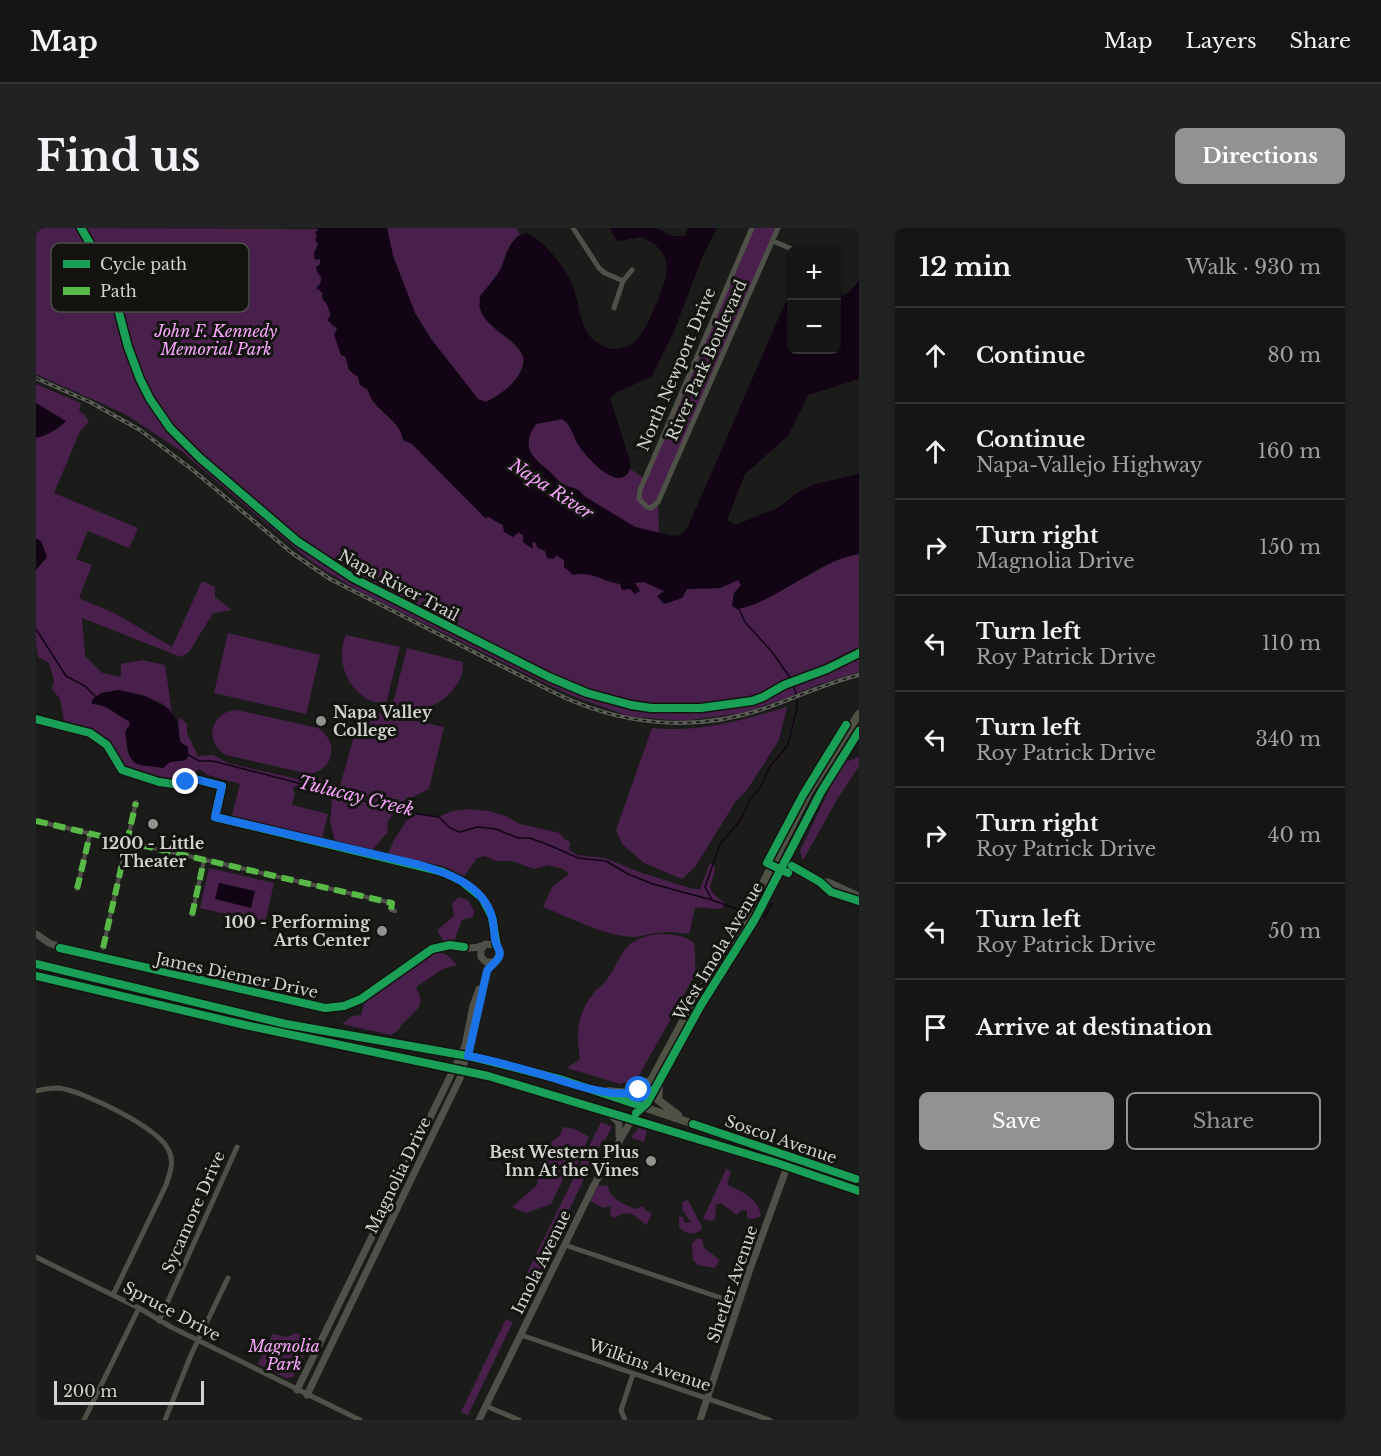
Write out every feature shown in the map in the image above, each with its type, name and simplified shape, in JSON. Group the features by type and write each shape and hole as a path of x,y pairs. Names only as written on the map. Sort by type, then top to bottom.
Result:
{"main road":[{"name":"West Imola Avenue","path":"641,1106 640,1101 666,1052 716,973 755,919 859,714"},
{"name":"West Imola Avenue","path":"632,1119 641,1106 647,1103 663,1074 810,792 859,731"},
{"path":"36,964 286,1024 464,1056 583,1087 624,1093 637,1091 648,1080 666,1052"},
{"name":"Soscol Avenue","path":"36,976 264,1030 459,1069 593,1106 859,1191"},
{"path":"663,1074 657,1091 657,1100 665,1108 676,1113 681,1120"},
{"name":"Soscol Avenue","path":"583,1087 859,1180"}],"street":[{"path":"573,228 599,268 623,281"},
{"name":"North Newport Drive","path":"658,502 651,508 643,505 639,500 640,490 752,228"},
{"name":"River Park Boulevard","path":"658,502 778,228"},
{"path":"772,241 787,247"},
{"path":"614,308 623,281 632,270"},
{"path":"36,719 90,733 107,745 122,770 134,775 181,785 191,778 222,786 215,817 444,872 478,894 488,906 493,921 497,946 485,944 492,935 493,921"},
{"path":"127,842 136,802"},
{"path":"36,821 392,903 391,910 395,911"},
{"path":"77,888 90,834"},
{"path":"103,948 124,855"},
{"path":"776,857 820,882 831,892 859,902"},
{"path":"192,915 204,860"},
{"path":"820,882 828,882 859,896"},
{"name":"James Diemer Drive","path":"36,934 48,943 73,952 325,1008 344,1006 361,999 435,947 450,945 474,948 485,944"},
{"name":"Magnolia Drive","path":"464,1056 473,1006 480,988 484,967 480,952 485,944"},
{"name":"Magnolia Drive","path":"307,1395 451,1098 487,971 500,955 497,946"},
{"path":"464,947 474,951 489,963 495,962"},
{"name":"Magnolia Drive","path":"297,1390 441,1094 459,1069"},
{"path":"36,1091 60,1088 90,1098 135,1121 162,1140 169,1150 172,1160 166,1185 113,1295"},
{"path":"441,1094 451,1098"},
{"path":"593,1106 618,1121 621,1127 618,1144"},
{"name":"Imola Avenue","path":"479,1420 594,1185 632,1119"},
{"name":"Sycamore Drive","path":"159,1321 237,1147"},
{"name":"Shetler Avenue","path":"700,1420 791,1156"},
{"path":"391,1196 401,1201"},
{"path":"385,1208 395,1213"},
{"path":"565,1245 739,1304"},
{"name":"Spruce Drive","path":"36,1257 140,1308 159,1321 198,1341 360,1420"},
{"path":"165,1420 198,1341 228,1278"},
{"path":"84,1420 140,1308"},
{"name":"Wilkins Avenue","path":"521,1335 770,1420"},
{"path":"625,1420 621,1410 633,1374"},
{"path":"486,1406 519,1420"}],"green space":[{"name":"John F. Kennedy Memorial Park","path":"36,228 318,229 318,244 314,253 315,260 320,258 322,298 329,310 331,325 337,328 349,370 358,377 360,385 368,390 375,404 397,426 403,440 412,444 494,521 523,535 523,542 533,548 531,542 535,541 564,560 564,567 587,572 609,582 620,584 644,582 664,591 664,604 682,598 687,589 720,588 738,580 741,585 744,608 773,595 842,557 859,554 859,672 742,713 682,721 629,716 575,697 361,592 329,573 308,559 181,451 125,414 36,374"},
{"path":"387,228 517,228 520,235 516,237 507,251 500,271 490,284 479,306 488,322 514,344 524,359 511,385 499,394 486,402 478,399 431,339 415,313 393,256"},
{"path":"752,228 778,228 658,502 659,533 635,527 583,496 576,489 557,480 533,456 529,445 531,432 536,424 562,419 568,424 584,452 605,472 616,478 627,474 630,469 644,478"},
{"path":"36,384 81,403 79,411 89,422 80,431 54,493 138,528 129,548 88,531 76,559 92,565 79,598 116,614 172,647 202,581 215,587 215,597 232,610 213,613 189,652 181,657 82,618 85,656 102,673 121,677 121,664 142,660 165,665 172,713 165,705 145,696 119,690 99,695 94,704 129,721 130,725 125,733 128,754 141,765 163,768 170,762 186,760 188,757 178,733 180,717 187,724 187,733 198,756 213,755 228,763 302,780 300,786 294,786 292,805 328,814 322,839 231,819 240,784 208,775 199,769 181,783 173,784 122,770 99,740 65,726 60,699 52,689 54,680 49,663 38,657 36,643"},
{"path":"228,633 320,655 306,714 214,693"},
{"path":"346,635 400,647 386,704 367,699 348,679 342,662"},
{"path":"407,648 463,662 463,670 457,684 440,702 418,709 392,707"},
{"path":"787,707 779,740 747,790 736,801 695,867 682,879 644,863 622,844 616,830 652,728 703,727 737,721"},
{"path":"237,710 318,728 329,740 331,754 329,761 318,771 309,774 226,755 214,743 213,728 221,716"},
{"path":"365,710 444,727 429,789 402,802 388,821 387,833 369,854 336,846 330,821 332,803 329,796 322,791 303,787 305,781 322,779 340,786 361,712"},
{"path":"842,756 848,761 859,757 859,766 803,860 800,851"},
{"path":"469,809 489,811 506,816 520,824 560,833 570,842 569,850 577,855 605,858 642,873 693,889 700,889 710,863 715,867 711,890 725,903 720,909 695,908 689,934 664,932 636,937 622,936 599,930 543,907 552,887 569,874 563,869 548,865 534,869 512,861 496,861 485,856 477,858 461,881 444,872 386,858 407,820 418,814 438,817 452,811"},
{"path":"209,868 274,883 265,923 200,908"},
{"path":"458,897 468,900 474,911 473,917 462,920 454,941 444,941 437,931 454,916 452,904"},
{"path":"657,934 677,935 694,943 695,975 640,1074 633,1080 620,1084 567,1068 580,1059 579,1025 587,1002 606,981 630,945 636,940"},
{"path":"428,951 446,954 457,965 443,969 416,987 420,997 419,1007 399,1030 391,1035 342,1024 352,1016 361,1015 366,996"},
{"path":"601,1122 612,1127 602,1141 535,1282 525,1277"},
{"path":"563,1127 575,1129 589,1137 573,1174 563,1179 551,1204 526,1213 512,1207 537,1185 543,1147 560,1136"},
{"path":"639,1128 647,1131 644,1142 632,1138"},
{"path":"726,1169 731,1171 727,1185 753,1200 761,1216 753,1219 747,1218 747,1210 740,1211 737,1215 721,1203 716,1205 715,1219 711,1221 703,1219"},
{"path":"598,1185 608,1186 611,1195 626,1205 635,1209 643,1206 652,1214 646,1225 628,1213 615,1218 610,1215 611,1206 603,1208 590,1201"},
{"path":"688,1200 702,1227 700,1231 694,1233 686,1232 679,1227 679,1217 683,1216 684,1223 691,1222 683,1211 682,1202"},
{"path":"696,1239 702,1239 704,1248 720,1260 715,1268 698,1265 693,1260 692,1244"},
{"path":"506,1319 513,1322 468,1415 461,1412"},
{"name":"Magnolia Park","path":"296,1333 311,1340 293,1377 286,1378 258,1364 273,1334 287,1337"}],"water":[{"name":"Napa River","path":"316,228 387,228 393,256 415,313 431,339 478,399 486,402 510,386 524,363 517,346 491,325 482,313 480,305 480,296 498,273 515,239 526,233 547,248 570,280 586,331 598,343 616,349 632,344 641,335 662,290 667,267 663,254 652,243 641,237 620,241 615,238 610,228 656,228 672,236 685,236 688,228 717,228 702,258 675,329 652,376 610,398 630,461 627,474 617,478 598,468 582,450 568,424 562,419 536,424 529,439 533,455 561,483 579,490 584,496 635,527 673,536 681,535 688,527 787,301 787,354 841,354 841,296 848,293 859,281 859,379 808,395 788,436 745,474 727,520 735,525 778,508 798,492 815,484 859,474 859,554 827,565 767,598 737,609 732,606 734,593 741,585 738,580 720,588 687,589 682,598 664,604 657,596 664,591 644,582 635,583 640,591 635,594 630,589 622,590 620,584 586,574 573,575 564,567 564,560 556,555 554,559 547,558 545,551 538,548 535,542 532,543 533,549 523,542 523,535 519,532 513,537 504,532 503,525 489,517 485,518 412,444 403,440 397,426 375,404 368,390 360,385 358,377 349,370 346,357 341,355 334,335 337,328 327,320 331,315 322,298 323,293 316,288 322,278 316,267 320,264 320,259 315,260 314,253 318,244 315,240 317,236 315,233 318,229"},
{"path":"36,403 66,421 52,432 36,438"},
{"path":"36,538 41,541 47,557 36,570"},
{"path":"118,690 145,696 169,709 178,723 180,742 188,747 186,760 170,762 163,768 134,762 129,752 126,735 126,729 130,725 129,721 107,708 92,704 92,700 101,693"},
{"path":"219,883 255,891 251,908 215,899"}],"waterway":[{"name":"Tulucay Creek","path":"738,607 745,622 772,652 789,676 796,693 797,708 788,745 769,768 740,821 720,844 705,887 712,900 742,911"},
{"name":"Tulucay Creek","path":"36,629 66,676 85,686 97,698"},
{"name":"Tulucay Creek","path":"187,754 199,761 213,761 302,784 324,787 339,795 439,817 450,828 460,832 477,827 496,829 518,838 530,838 578,858 606,861 628,874 653,884 712,900"},
{"name":"Tulucay Creek","path":"764,918 772,903"}],"railway":[{"path":"36,378 90,402 140,430 194,471 292,553 330,579 578,703 604,712 656,722 710,721 736,717 763,709 859,675"}],"marked path":[{"path":"127,842 136,802"},
{"path":"36,821 392,903 391,910 395,911"},
{"path":"77,889 90,834"},
{"path":"103,948 124,855"},
{"path":"192,915 204,860"}],"cycle path":[{"name":"Napa River Trail","path":"81,228 90,243"},
{"name":"Napa River Trail","path":"119,312 140,379 150,399 170,428 200,458 297,541 353,578 549,677 587,693 631,705 651,708 701,708 752,701 859,653"},
{"path":"36,719 90,733 107,745 122,770 159,782 181,785 191,778 222,786 215,817 443,872 461,881 482,898 492,917 497,946"},
{"path":"788,873 767,863 803,795 846,725"},
{"path":"636,1113 647,1103 701,1005 755,919 821,792 859,731"},
{"path":"792,866 820,882 831,892 859,901"},
{"path":"60,948 325,1008 344,1006 361,999 432,949 450,945 464,947"},
{"path":"36,964 286,1024 473,1057 563,1080 641,1106"},
{"path":"36,976 245,1025 488,1076 777,1163 859,1191"},
{"path":"693,1124 856,1179"}],"place":[{"name":"Napa Valley College","path":"321,721"},
{"name":"1200 - Little Theater","path":"153,824"},
{"name":"100 - Performing Arts Center","path":"382,931"},
{"name":"Best Western Plus Inn At the Vines","path":"651,1161"}],"route":[{"path":"186,782 191,778 222,786 215,817 420,865 444,872 461,881 478,894 488,906 495,929 495,940 500,952 498,959 490,965 487,971 468,1056 583,1087 624,1093 639,1090"}]}
